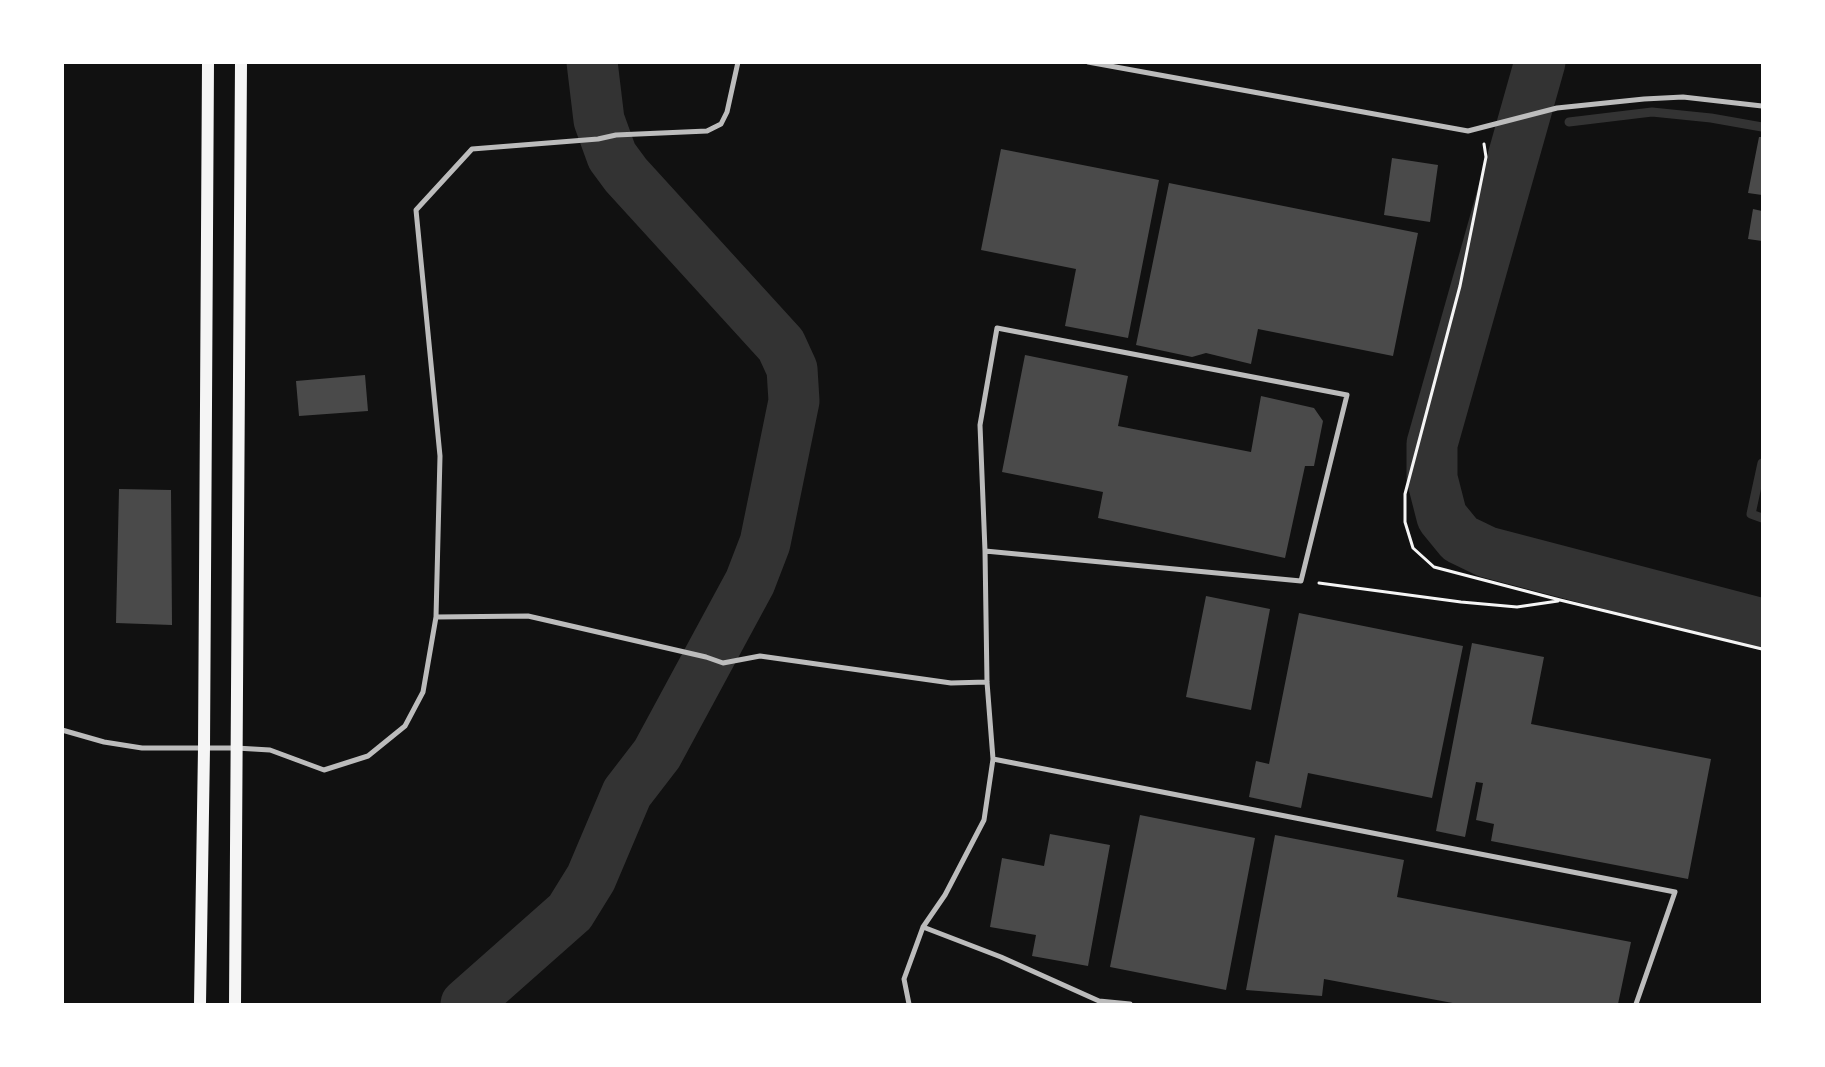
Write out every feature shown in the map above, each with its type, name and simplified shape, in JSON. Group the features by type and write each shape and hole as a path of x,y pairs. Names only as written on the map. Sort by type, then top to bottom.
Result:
{"main road":[{"path":"200,1004 204,748 208,62"},
{"path":"235,1004 241,62"}],"street":[{"path":"62,730 104,742 142,748 270,750 324,770 368,756 404,726 423,692 436,617 440,456 416,210 472,149 598,139 616,135 707,131 721,124 727,112 738,62"},
{"path":"1088,62 1468,131 1557,108 1683,97 1762,106"},
{"path":"909,1004 904,979 923,927 945,895 984,820 993,759 987,682 985,551 980,425 997,328 1347,395 1301,581 985,551"},
{"path":"436,617 528,616 706,657 723,663 760,656 951,683 987,682"},
{"path":"993,759 1675,892 1636,1004"},
{"path":"923,927 1001,957 1099,1001 1130,1004"}],"path":[{"path":"1483,128 1486,157 1460,286 1405,494 1405,522 1413,548 1434,567 1762,649"},
{"path":"1301,581 1461,602 1517,607 1560,600"}],"building":[{"path":"1759,137 1762,137 1762,195 1748,193"},
{"path":"1001,149 1159,180 1128,338 1065,326 1076,269 981,250"},
{"path":"1392,158 1438,165 1430,222 1384,215"},
{"path":"1169,183 1418,233 1393,356 1258,329 1251,364 1206,353 1192,357 1136,345"},
{"path":"1753,209 1762,211 1762,241 1748,239"},
{"path":"1025,355 1128,376 1118,426 1251,452 1261,396 1314,408 1323,421 1314,466 1305,466 1285,558 1098,518 1103,492 1002,472"},
{"path":"365,375 368,411 299,416 296,381"},
{"path":"119,489 171,490 172,625 116,623"},
{"path":"1206,596 1270,609 1251,710 1186,697"},
{"path":"1299,613 1463,646 1432,798 1308,773 1301,808 1249,797 1256,761 1269,764"},
{"path":"1472,643 1544,657 1531,724 1711,759 1688,879 1491,841 1494,824 1476,820 1483,783 1476,782 1465,837 1436,831"},
{"path":"1140,815 1255,838 1226,990 1110,967"},
{"path":"1050,834 1110,845 1088,966 1032,956 1036,935 990,927 1002,858 1044,866"},
{"path":"1275,835 1404,860 1397,897 1631,942 1618,1004 1458,1004 1324,979 1322,996 1246,990"}],"waterway":[{"path":"466,1004 570,912 591,878 627,793 657,754 750,582 765,543 794,401 792,369 781,345 626,175 612,156 599,120 592,62"},
{"path":"1540,62 1432,444 1432,478 1442,517 1460,539 1487,552 1762,624"},
{"path":"1569,122 1652,112 1711,118 1762,127"},
{"path":"1762,463 1751,514 1762,518"}]}
